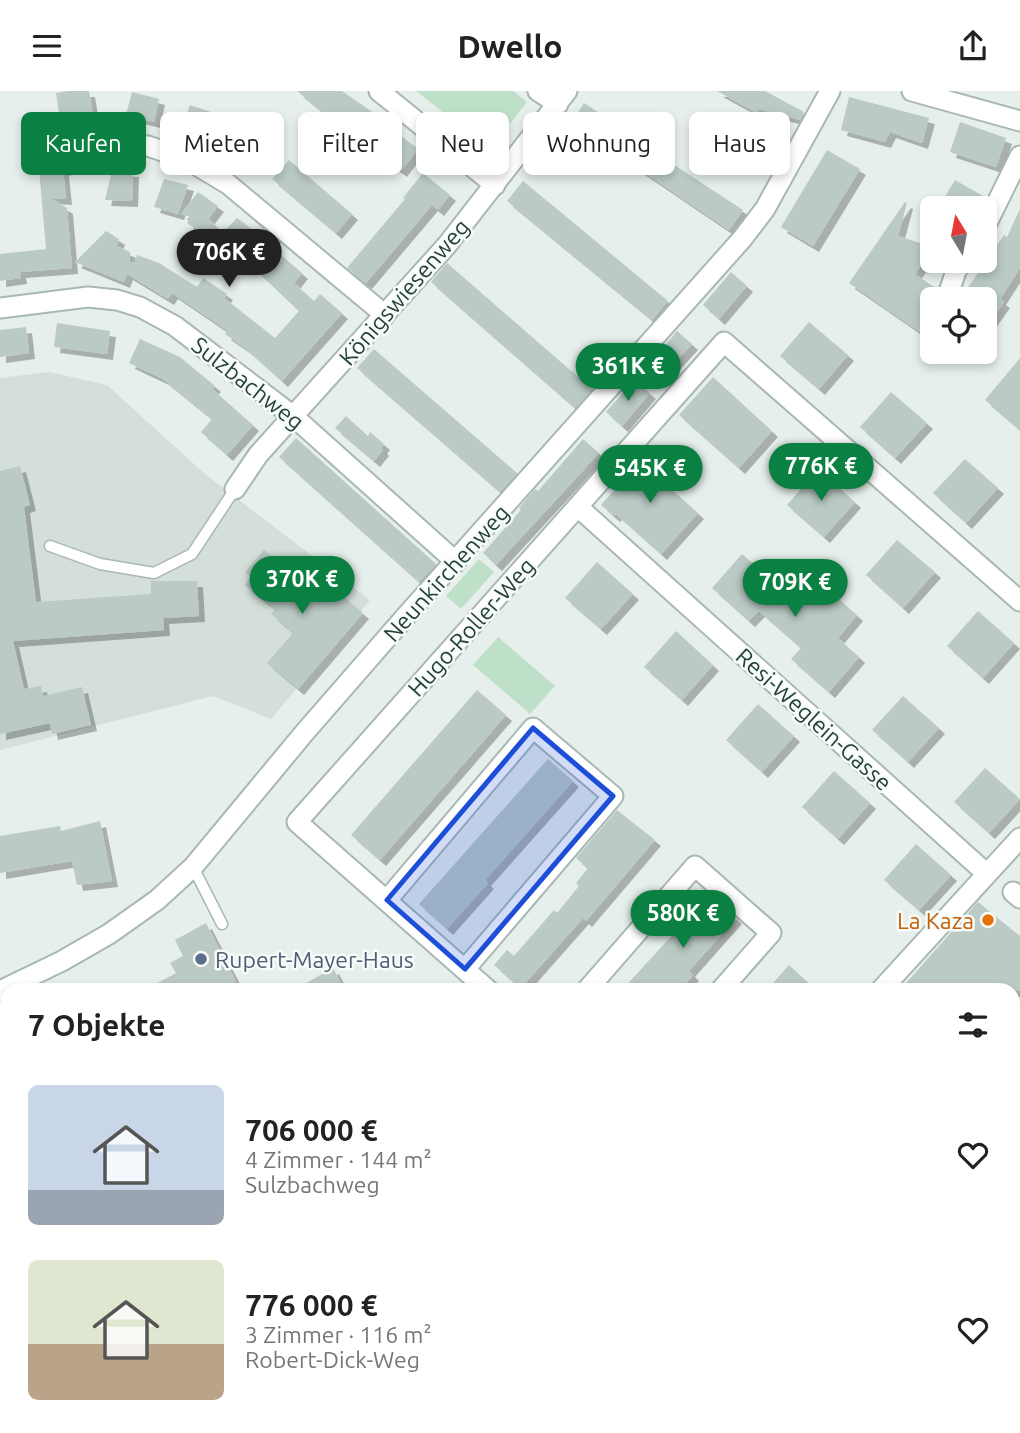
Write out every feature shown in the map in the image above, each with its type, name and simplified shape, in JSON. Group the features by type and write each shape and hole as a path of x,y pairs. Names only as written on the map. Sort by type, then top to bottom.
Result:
{"street":[{"path":"379,91 495,185"},
{"path":"538,91 563,98"},
{"name":"Neunkirchenweg","path":"15,983 109,934 157,899 193,867 305,732 742,239 778,188 830,91"},
{"path":"912,91 1020,121"},
{"name":"Königswiesenweg","path":"235,489 258,455 447,245 563,98"},
{"path":"146,146 188,160 228,184 385,315"},
{"path":"998,201 1020,156"},
{"name":"Sulzbachweg","path":"0,308 88,297 117,300 140,307 175,326 293,416 456,562"},
{"name":"Hugo-Roller-Weg","path":"480,983 296,822 724,342 1020,601"},
{"name":"Resi-Weglein-Gasse","path":"578,507 987,874"},
{"path":"387,900 533,728 613,796 465,969"},
{"path":"887,983 1020,838"},
{"path":"593,983 695,866 771,933 727,983"}],"lane":[{"path":"50,546 100,564 154,573 192,554 235,489"},
{"path":"193,867 222,924"}],"highlighted area":[{"path":"533,728 613,796 465,969 387,900"}],"shaded area":[{"path":"49,372 107,385 205,474 370,600 271,719 213,696 0,750 0,378"}],"green space":[{"path":"416,91 513,91 527,102 509,125 509,112 443,112"},
{"path":"479,559 494,572 461,609 446,596"},
{"path":"498,637 555,686 530,714 473,665"}],"building":[{"path":"89,91 92,112 59,112 56,93"},
{"path":"297,91 342,91 372,112 323,112"},
{"path":"717,91 765,91 804,112 800,120 790,117 790,112 759,109 755,112"},
{"path":"132,92 159,99 154,122 146,120 146,112 127,112"},
{"path":"849,97 929,118 922,143 890,132 885,142 841,130"},
{"path":"584,103 598,112 578,112"},
{"path":"190,105 211,112 188,112"},
{"path":"960,122 1006,138 996,167 950,152"},
{"path":"402,137 416,147 416,152 402,170"},
{"path":"827,150 860,169 813,246 781,227"},
{"path":"289,160 298,168 298,175 306,175 352,214 336,233 272,179 276,175 284,175 284,166"},
{"path":"675,165 743,210 729,230 648,175 675,175"},
{"path":"40,175 64,175 66,199 50,198 67,208 72,268 20,272 21,278 0,281 0,254 46,249"},
{"path":"111,175 133,175 132,201 105,200"},
{"path":"421,175 425,175 450,195 438,210 432,205 366,283 347,268 405,199 403,198"},
{"path":"164,179 188,185 178,214 154,207"},
{"path":"955,180 983,196 945,196"},
{"path":"523,181 668,301 652,320 507,201"},
{"path":"198,192 218,206 208,219 223,232 237,218 302,273 294,283 314,301 320,294 342,313 282,381 225,334 228,331 172,293 168,299 127,274 124,282 75,262 106,231 119,239 116,246 130,252 130,262 135,262 137,255 159,263 197,287 203,278 227,294 224,298 275,338 299,311 235,250 232,254 187,223 191,217 181,214"},
{"path":"905,202 907,203 898,236 920,243 920,266 915,274 934,287 920,287 920,332 849,283"},
{"path":"1020,209 1020,268 1000,299 1004,302 997,312 997,287 968,287 978,273 998,273 998,244 1004,235 1007,237"},
{"path":"447,263 592,389 575,408 431,282"},
{"path":"731,272 747,286 719,319 703,305"},
{"path":"809,322 848,355 819,389 780,356"},
{"path":"57,323 110,331 107,354 54,347"},
{"path":"26,327 29,353 0,357 0,330"},
{"path":"677,331 692,344 671,367 657,355"},
{"path":"140,339 180,357 215,386 212,389 253,425 227,455 201,432 212,419 163,379 129,363"},
{"path":"374,349 517,473 500,492 357,368"},
{"path":"1020,358 1020,430 985,400"},
{"path":"713,377 772,431 739,468 679,415"},
{"path":"634,380 650,393 622,426 606,412"},
{"path":"891,392 927,423 895,458 860,427"},
{"path":"346,416 368,436 370,432 384,444 381,448 383,450 374,461 335,428"},
{"path":"296,438 436,564 419,582 279,457"},
{"path":"583,439 599,453 496,565 483,553 521,510 519,508 535,489 538,491"},
{"path":"651,449 664,461 653,473 698,513 661,554 616,514 614,516 601,505"},
{"path":"965,459 998,488 966,523 933,493"},
{"path":"20,466 30,505 24,507 36,602 151,594 151,581 197,581 199,616 163,618 164,630 13,641 24,689 41,686 43,696 82,687 91,725 52,734 50,723 0,734 0,471"},
{"path":"818,469 855,502 824,537 787,505"},
{"path":"897,540 935,572 903,608 866,575"},
{"path":"264,550 300,579 309,568 363,613 298,689 267,663 293,633 271,614 275,609 245,585 251,577 245,572"},
{"path":"742,554 798,603 818,581 857,615 838,638 859,657 829,692 791,659 801,648 759,611 749,621 712,588"},
{"path":"597,562 633,594 601,629 565,598"},
{"path":"978,611 1014,643 983,678 947,646"},
{"path":"676,631 713,665 682,700 644,667"},
{"path":"477,690 506,715 380,860 351,835"},
{"path":"903,696 939,728 908,762 872,730"},
{"path":"758,704 794,736 762,772 726,740"},
{"path":"548,759 573,781 485,880 488,883 447,929 419,904"},
{"path":"985,768 1020,799 989,833 954,802"},
{"path":"834,771 870,803 838,839 802,807"},
{"path":"617,810 655,840 586,921 583,918 525,983 515,983 494,965 507,950 514,956 554,910 557,913 579,886 576,883 588,868 576,858"},
{"path":"100,821 112,881 77,885 72,861 0,873 0,836 60,826 61,831"},
{"path":"916,844 951,875 919,910 884,880"},
{"path":"709,895 736,918 689,971 693,975 686,983 628,983"},
{"path":"978,902 1020,936 1020,983 906,983"},
{"name":"Rupert-Mayer-Haus","path":"206,923 236,982 157,983 176,973 170,963 183,956 175,940"},
{"path":"789,965 808,983 773,983"},
{"path":"333,968 341,983 306,983"}],"place":[{"name":"La Kaza","path":"988,920"},
{"name":"Rupert-Mayer-Haus","path":"201,959"}]}
